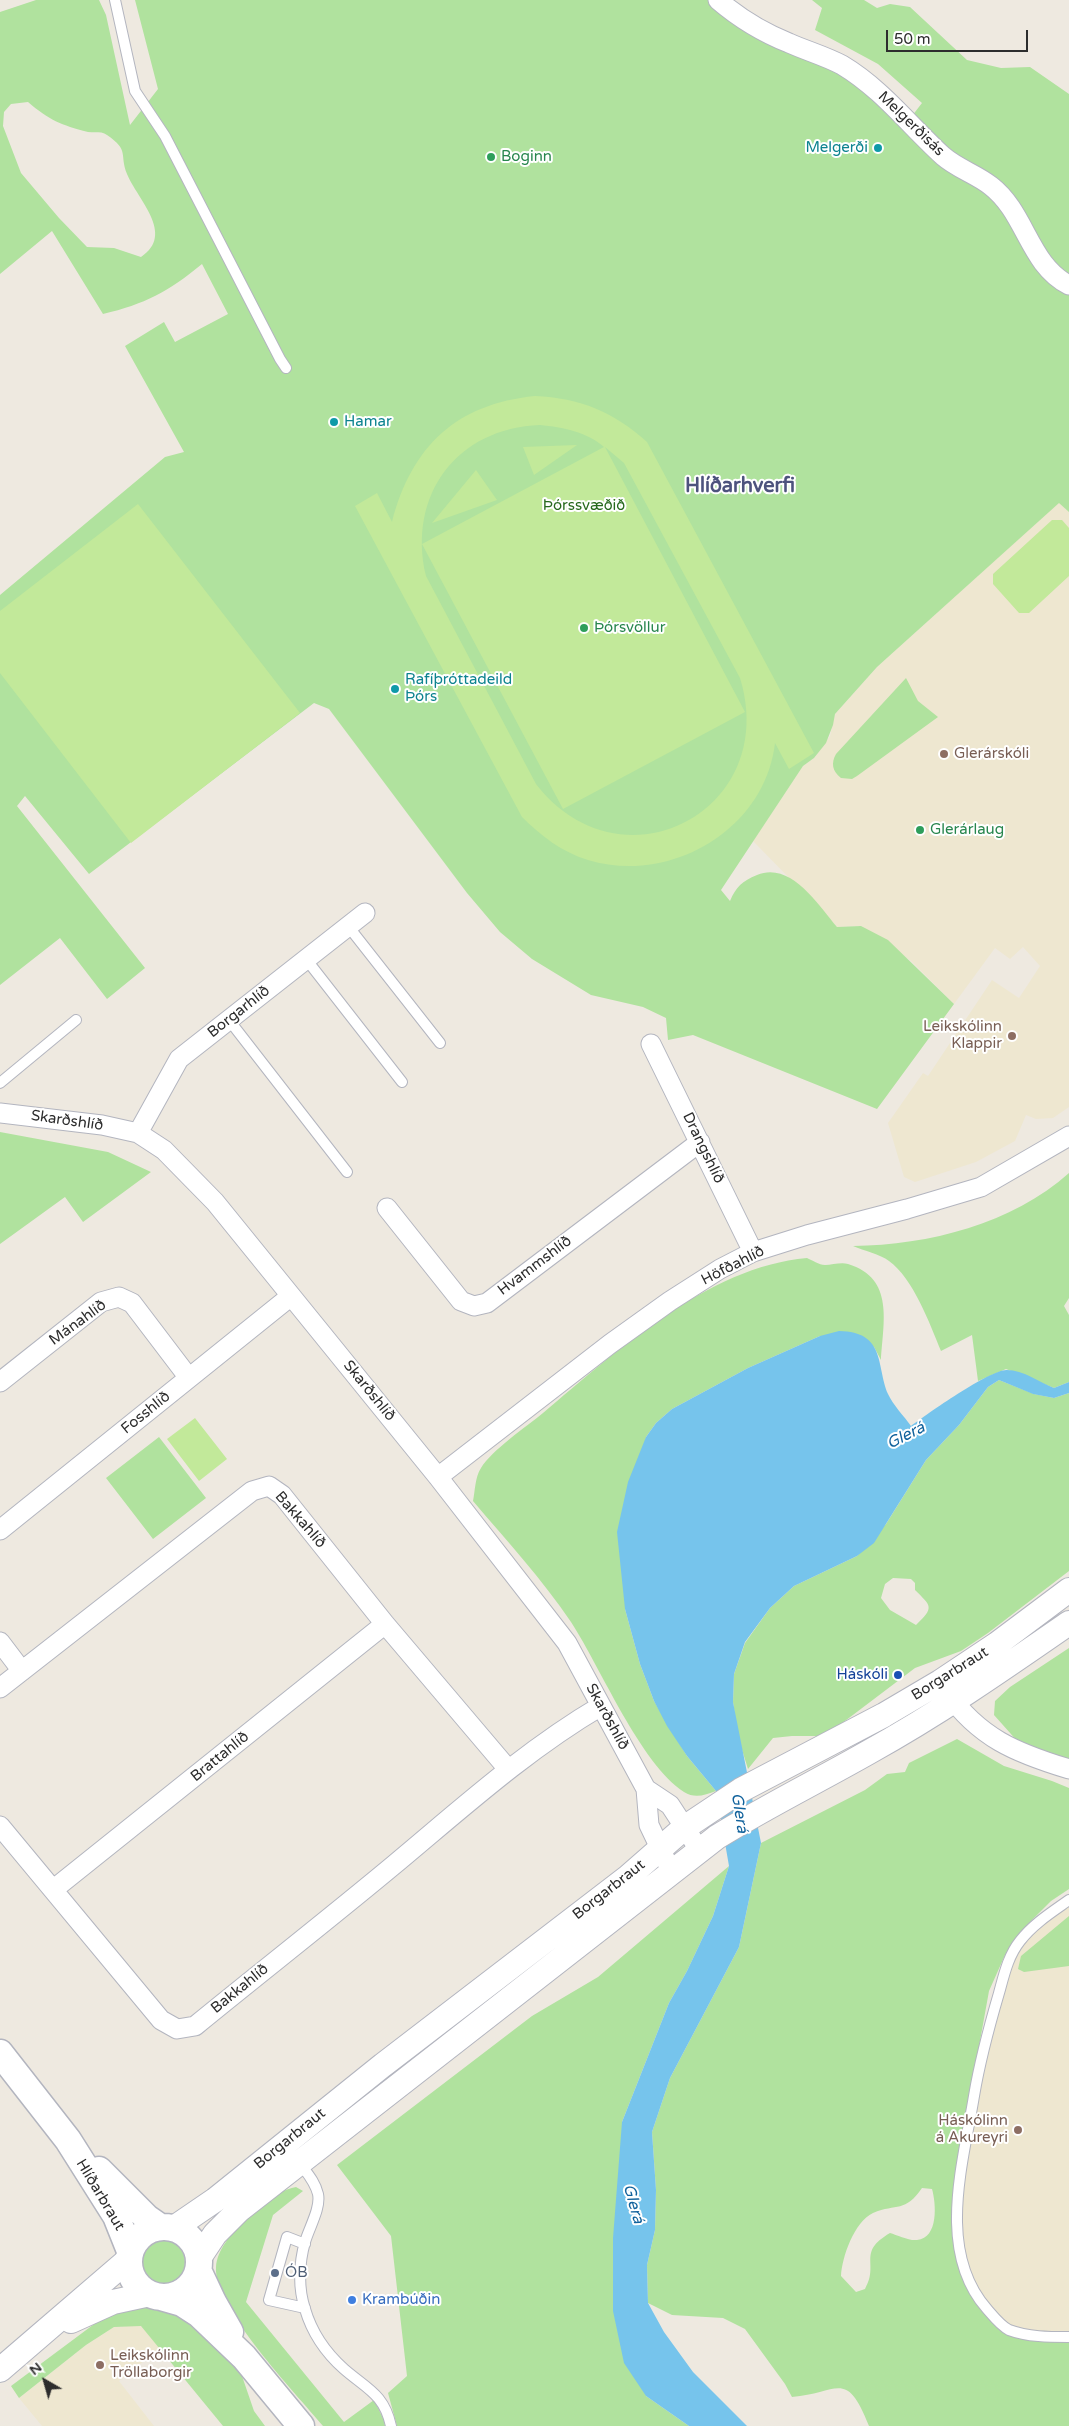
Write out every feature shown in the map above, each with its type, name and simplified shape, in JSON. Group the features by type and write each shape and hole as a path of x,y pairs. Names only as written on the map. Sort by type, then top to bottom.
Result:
{"main road":[{"name":"Hlíðarbraut","path":"0,2053 68,2140 116,2216 130,2255"},
{"name":"Hlíðarbraut","path":"68,2140 147,2218 167,2228"},
{"path":"244,2356 212,2302 191,2239 167,2228 142,2234 130,2255 130,2270 134,2280 156,2295 182,2303 199,2314 244,2356 301,2426"},
{"path":"156,2295 171,2296 188,2287 198,2264"}],"street":[{"name":"Melgerðisás","path":"718,0 730,10 771,35 819,54 868,83 942,156 965,172 992,186 1018,217 1032,247 1045,266 1056,279 1069,286"},
{"name":"Borgarhlíð","path":"138,1133 179,1060 366,912"},
{"name":"Drangshlíð","path":"652,1044 753,1252"},
{"name":"Skarðshlíð","path":"0,1112 102,1126 138,1133 164,1150 196,1182 438,1477 567,1643 646,1789 649,1825 659,1850 672,1872"},
{"name":"Höfðahlíð","path":"438,1477 662,1306 720,1269 753,1252 981,1187 1069,1136"},
{"name":"Hvammshlíð","path":"387,1208 461,1301 474,1306 487,1303 700,1142"},
{"name":"Fosshlíð","path":"0,1530 291,1296"},
{"name":"Mánahlíð","path":"0,1382 101,1302 119,1297 132,1303 189,1378"},
{"name":"Bakkahlíð","path":"0,1688 252,1491 269,1486 282,1496 385,1624 508,1769"},
{"name":"Borgarbraut","path":"167,2228 292,2153 708,1844 765,1808 869,1753 946,1691 997,1644 1069,1590"},
{"name":"Borgarbraut","path":"198,2264 215,2234 292,2153 628,1877 684,1828 741,1790 884,1714 946,1691 1069,1622"},
{"name":"Brattahlíð","path":"54,1889 385,1624"},
{"path":"0,1642 22,1671"},
{"path":"946,1691 963,1715 1000,1743 1032,1758 1069,1769"},
{"name":"Bakkahlíð","path":"0,1826 161,2020 177,2029 195,2026 371,1884 508,1769 563,1729 602,1706"},
{"name":"Skarðshlíð","path":"646,1789 670,1805 684,1828 708,1844"},
{"path":"0,2370 37,2340 130,2255"},
{"path":"37,2340 78,2317 114,2302 156,2295"}],"lane":[{"path":"115,0 135,91 165,136 280,360 286,368"},
{"path":"348,926 440,1043"},
{"path":"306,960 402,1082"},
{"path":"0,1083 76,1020"},
{"path":"229,1020 347,1172"},
{"path":"1069,1900 1044,1917 1020,1941 1009,1961 982,2051 961,2176 956,2229 965,2277 976,2297 992,2315 1008,2329 1038,2336 1069,2337"},
{"path":"292,2153 313,2180 319,2196 317,2209 305,2244 300,2276 304,2308 320,2343 332,2358 371,2389 388,2411 391,2426"},
{"path":"304,2308 269,2300 287,2238 305,2244"}],"shaded area":[{"name":"Glerárskóli","path":"1059,502 1069,512 1069,1107 1053,1118 1036,1119 1026,1115 1015,1141 976,1162 915,1182 904,1177 888,1123 923,1073 928,1076 992,980 1019,998 1040,966 1023,947 1010,959 995,948 954,1004 911,961 861,926 837,927 753,841 803,766 814,758 830,736 835,714 877,667"},
{"name":"Háskólinn á Akureyri","path":"1069,1894 1069,2338 1000,2325 958,2253 956,2197 976,2063 995,1988 1011,1950 1033,1923"},
{"name":"Leikskólinn Tröllaborgir","path":"141,2325 160,2348 119,2381 154,2426 42,2426 19,2398 86,2345 114,2327"}],"green space":[{"name":"Þórssvæðið","path":"36,0 99,0 106,15 130,125 158,89 135,0 710,0 768,43 845,76 905,125 922,103 878,64 815,30 822,8 812,0 864,0 877,8 890,4 910,7 967,60 1001,68 1030,67 1069,94 1069,512 1059,503 877,667 835,714 826,743 814,758 803,766 721,890 730,901 740,885 747,880 769,872 781,874 803,888 837,927 861,926 888,940 954,1004 877,1109 693,1035 668,1040 666,1018 643,1007 591,995 532,959 500,932 467,893 329,709 314,703 89,874 25,796 17,806 145,968 107,999 60,938 0,985 0,595 165,457 184,452 125,346 164,322 175,342 228,314 202,264 156,296 103,314 52,231 0,274 0,12","holes":["28,102 49,118 70,127 105,134 119,145 123,153 127,174 151,216 155,227 155,238 151,248 141,257 114,248 87,247 59,218 21,173 3,126 4,112 11,104"]},
{"name":"Þórsvöllur","path":"535,396 567,400 596,408 622,422 647,442 814,753 789,769 775,743 767,774 753,802 733,825 708,844 681,857 650,864 619,866 588,860 569,853 552,843 522,817 355,506 377,493 392,522 412,471 425,451 441,434 460,419 482,408","holes":["540,425 574,431 604,447 422,544 424,519 432,493 445,471 462,453 484,438 510,429","605,447 624,463 740,678 745,711","422,544 563,808 536,784 426,576","745,712 746,725 737,766 716,799 685,822 649,834 610,833 571,816 563,809"]},
{"path":"577,445 534,475 523,447"},
{"path":"476,470 497,500 432,523"},
{"path":"138,504 300,713 131,843 0,673 0,611"},
{"path":"1052,520 1062,520 1069,528 1069,576 1029,613 1019,613 993,584 993,574"},
{"path":"906,678 918,701 938,717 857,776 852,779 841,778 833,767 836,754"},
{"path":"0,1132 108,1152 151,1172 83,1222 65,1197 0,1244"},
{"path":"1069,1173 1069,1298 1064,1306 1069,1315 1069,1382 1054,1388 1006,1369 978,1381 972,1335 941,1351 920,1302 906,1278 889,1261 881,1256 853,1246 911,1241 940,1236 968,1228 1022,1206 1046,1191"},
{"path":"807,1258 823,1265 848,1264 863,1271 873,1280 880,1291 883,1303 881,1360 874,1347 820,1336 748,1368 672,1409 656,1423 646,1437 625,1609 640,1664 654,1701 687,1756 716,1791 696,1796 684,1792 652,1760 622,1713 583,1641 560,1606 473,1501 476,1480 486,1461 501,1446 601,1364 665,1316 699,1295 734,1277 770,1265"},
{"path":"999,1380 1034,1394 1054,1398 1069,1393 1069,1571 988,1633 961,1651 915,1668 841,1724 817,1736 773,1738 748,1769 738,1737 733,1702 734,1674 745,1643 770,1608 794,1586 857,1556 886,1524 926,1460 959,1425 988,1387","holes":["893,1578 911,1579 915,1583 915,1590 929,1607 926,1614 916,1625 890,1610 881,1598 885,1584"]},
{"path":"195,1418 227,1459 199,1481 167,1439"},
{"path":"159,1437 206,1498 153,1539 106,1478"},
{"path":"1069,1648 1069,1764 1027,1752 994,1715 995,1701 1010,1687"},
{"path":"957,1739 1004,1766 1069,1788 1069,1889 1051,1901 1021,1931 1005,1955 989,1991 956,2197 958,2253 1000,2326 1069,2338 1069,2426 869,2426 854,2396 847,2390 840,2388 831,2389 792,2397 785,2384 745,2329 723,2318 672,2315 648,2303 647,2265 655,2230 656,2190 652,2132 670,2078 739,1947 761,1843 865,1790 887,1774 905,1772 909,1763","holes":["922,2188 932,2189 935,2211 929,2233 924,2238 917,2240 907,2239 890,2233 880,2240 871,2253 869,2280 865,2289 856,2292 841,2276 850,2241 860,2224 873,2213 911,2201"]},
{"path":"729,1866 713,1916 687,1971 669,2003 622,2122 646,2396 689,2426 397,2426 388,2393 407,2376 391,2236 337,2165 532,2016 598,1977"},
{"path":"1069,1916 1069,1966 1024,1972 1018,1969 1021,1956"},
{"path":"296,2187 303,2191 273,2215 246,2302 344,2422 374,2400 385,2426 323,2426 276,2372 241,2327 219,2284 216,2267 217,2261 229,2237 267,2201 280,2192"},
{"path":"162,2239 175,2243 181,2249 185,2262 181,2275 175,2281 162,2285 149,2281 143,2275 139,2262 143,2249 149,2243"},
{"path":"152,2306 175,2311 214,2341 242,2376 254,2411 265,2426 223,2426 141,2326 114,2327 86,2345 19,2398 11,2386 109,2313"}],"water":[{"name":"Glerá","path":"839,1331 865,1337 872,1344 877,1352 888,1394 911,1426 974,1384 1007,1370 1019,1372 1054,1388 1069,1382 1069,1393 1054,1398 1033,1394 999,1380 988,1387 959,1425 926,1460 874,1543 857,1556 794,1586 770,1608 745,1642 734,1674 733,1702 761,1843 739,1947 670,2078 652,2132 656,2190 655,2230 647,2265 648,2303 664,2332 693,2372 747,2426 689,2426 646,2396 624,2363 613,2311 613,2238 622,2122 669,2003 687,1971 713,1916 729,1866 716,1791 687,1756 667,1726 654,1701 640,1664 625,1609 617,1532 628,1482 646,1437 656,1423 672,1409 748,1368 820,1336"}],"place":[{"name":"Melgerði","path":"878,148"},
{"name":"Boginn","path":"491,157"},
{"name":"Hamar","path":"334,422"},
{"name":"Þórsvöllur","path":"584,628"},
{"name":"Rafíþróttadeild Þórs","path":"395,689"},
{"name":"Glerárskóli","path":"944,754"},
{"name":"Glerárlaug","path":"920,830"},
{"name":"Leikskólinn Klappir","path":"1012,1036"},
{"name":"Háskóli","path":"898,1675"},
{"name":"Háskólinn á Akureyri","path":"1018,2130"},
{"name":"ÓB","path":"275,2273"},
{"name":"Krambúðin","path":"352,2300"},
{"name":"Leikskólinn Tröllaborgir","path":"100,2365"}],"district":[{"name":"Hlíðarhverfi","path":"740,487"}]}
